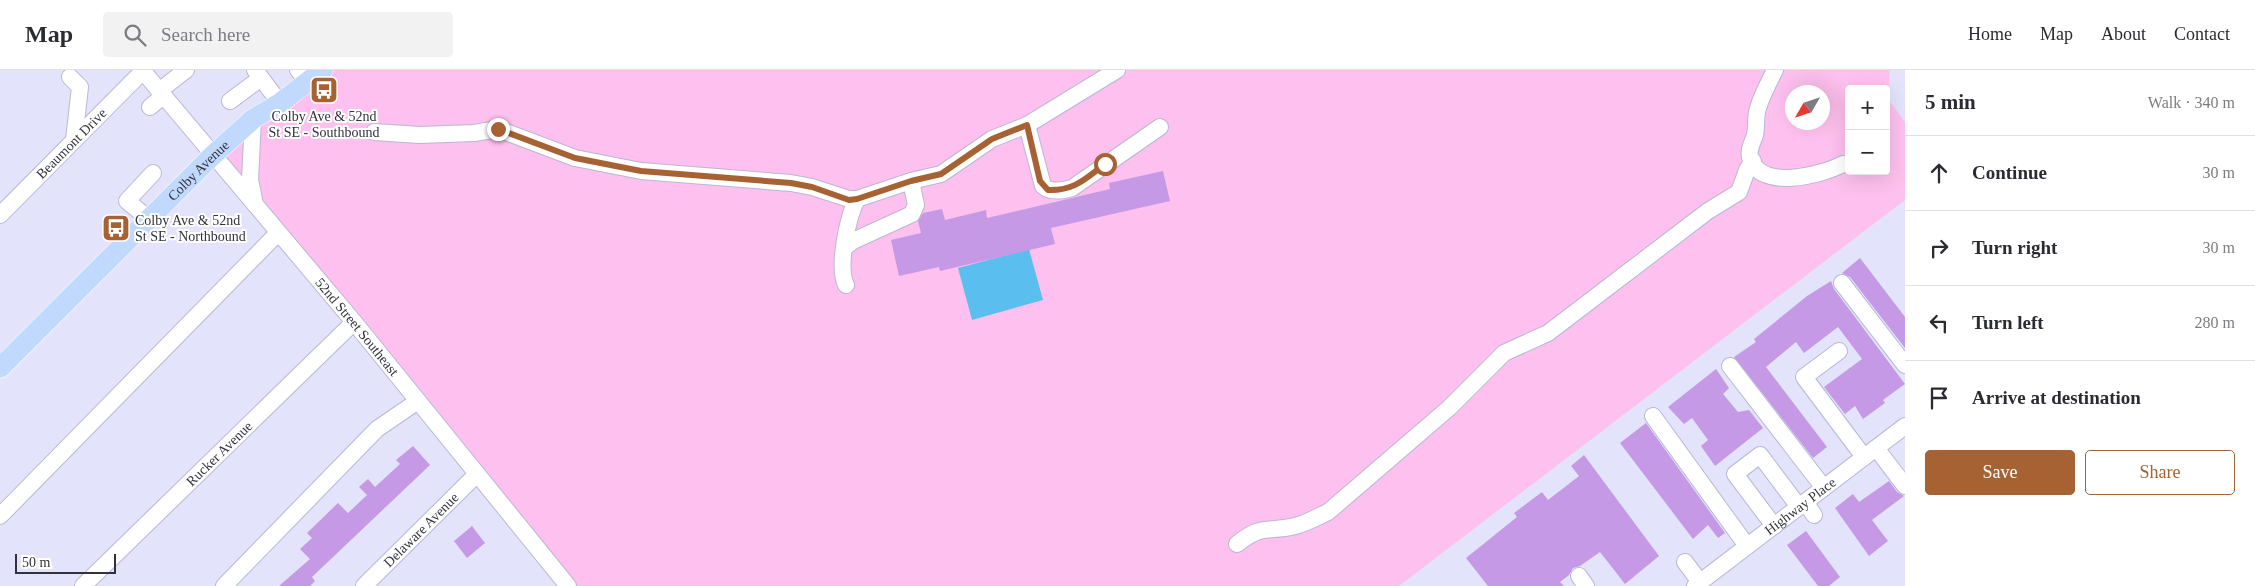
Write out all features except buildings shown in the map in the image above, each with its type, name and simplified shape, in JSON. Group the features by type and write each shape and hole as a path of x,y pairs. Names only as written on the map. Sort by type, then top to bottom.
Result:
{"main road":[{"name":"Colby Avenue","path":"0,368 212,156 254,119 280,103 310,74"}],"street":[{"name":"52nd Street Southeast","path":"143,70 212,156 354,322 568,586"},
{"name":"Beaumont Drive","path":"0,215 143,70"},
{"path":"150,107 186,70"},
{"path":"374,132 420,135 474,133 498,129 575,158 641,171 791,183 812,187 849,200 941,174 992,139 1027,125 1116,70"},
{"path":"1775,70 1757,110 1755,134 1750,149 1755,166 1766,173 1778,177 1808,177 1843,164"},
{"path":"230,101 258,74 280,103"},
{"path":"70,77 80,87 74,140"},
{"path":"254,119 250,180 255,206"},
{"path":"1027,125 1043,186 1048,190 1061,191 1072,188 1160,127"},
{"path":"1237,544 1258,530 1309,522 1328,512 1450,408 1504,353 1548,334 1708,211 1739,192 1746,170 1753,162"},
{"path":"149,219 127,201 153,173"},
{"path":"845,247 860,237 912,214 916,205 911,181"},
{"path":"846,284 843,278 842,264 852,208 857,199"},
{"path":"0,516 278,233"},
{"path":"1842,283 1905,365"},
{"name":"Rucker Avenue","path":"83,586 354,322"},
{"path":"1838,351 1804,376 1870,452 1905,486"},
{"path":"1730,366 1824,488"},
{"path":"224,586 377,429 418,401"},
{"path":"1653,416 1747,546"},
{"name":"Highway Place","path":"1697,584 1774,526 1806,508 1824,488 1905,426"},
{"path":"1774,526 1735,474 1760,455 1806,508"},
{"name":"Delaware Avenue","path":"364,586 477,474"},
{"path":"1684,562 1697,584"}],"shaded area":[{"path":"323,70 1890,70 1889,85 1845,85 1845,175 1890,175 1890,102 1905,122 1905,200 1399,586 568,586 212,156"}],"water":[{"path":"1029,249 1043,300 972,320 958,268"}],"place":[{"name":"Colby Ave & 52nd St SE - Southbound","path":"324,90"},
{"name":"Colby Ave & 52nd St SE - Northbound","path":"116,228"}],"route":[{"path":"498,129 575,158 641,171 791,183 812,187 849,200 941,174 992,139 1027,125 1040,181 1048,190 1061,191 1072,188 1105,164"}]}
